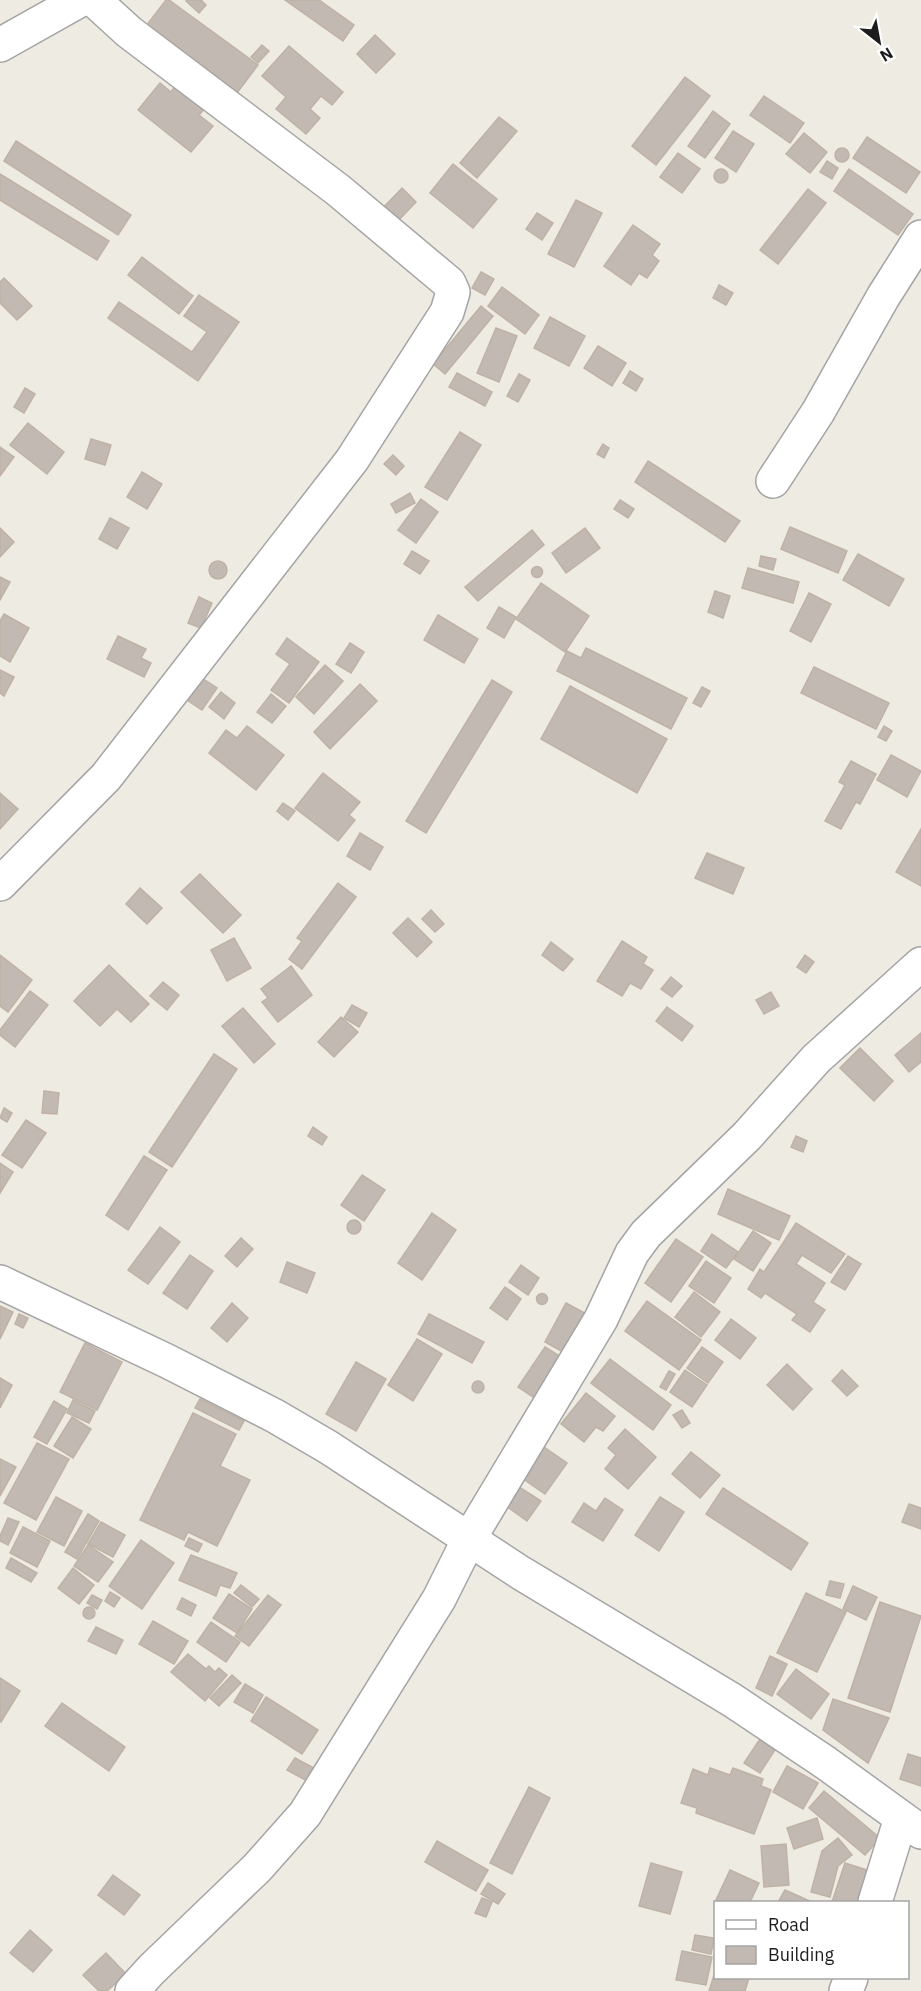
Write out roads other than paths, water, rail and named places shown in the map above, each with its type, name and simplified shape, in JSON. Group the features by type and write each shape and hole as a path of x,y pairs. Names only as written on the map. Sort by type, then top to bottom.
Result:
{"street":[{"path":"0,45 79,1 129,32 338,190 449,283 453,292 447,312 352,460 106,777 0,884"},
{"path":"773,481 818,412 883,297 921,237"},
{"path":"132,1991 257,1868 305,1814 439,1599 469,1539 601,1319 632,1253 646,1234 747,1136 816,1059 921,964"},
{"path":"0,1282 167,1361 274,1416 346,1458 521,1573 732,1700 826,1763 911,1825 875,1901"}]}
